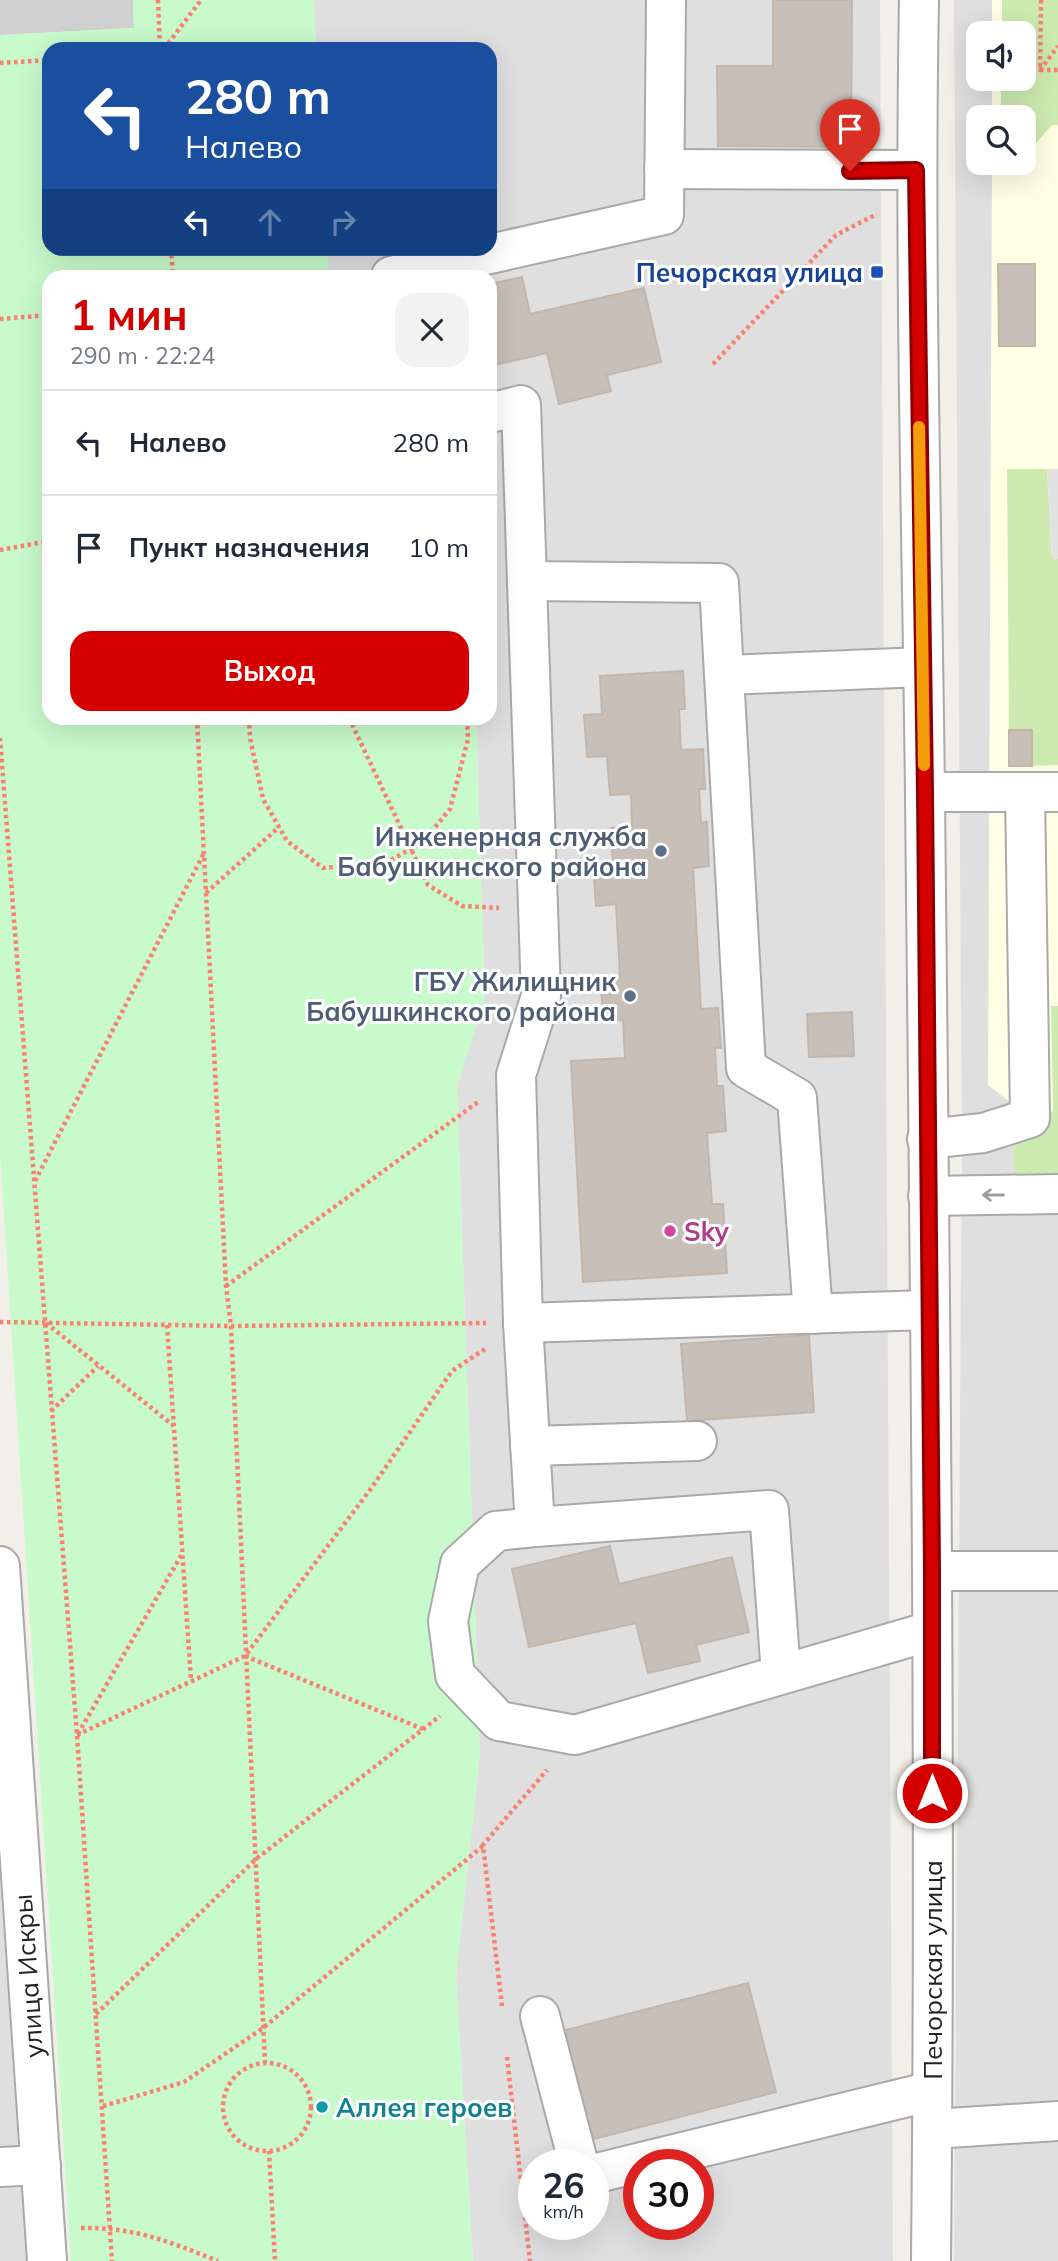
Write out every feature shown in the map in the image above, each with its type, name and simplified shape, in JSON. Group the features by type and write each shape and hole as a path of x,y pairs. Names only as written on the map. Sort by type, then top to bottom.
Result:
{"street":[{"path":"497,252 664,215 666,0"},
{"name":"Печорская улица","path":"919,0 916,170 932,1571 932,2261"},
{"path":"664,169 916,170"},
{"path":"418,270 481,256"},
{"path":"497,411 521,405 541,996 516,1075 523,1323 535,1527"},
{"path":"527,582 719,583 746,1068 797,1098 813,1314"},
{"path":"724,675 923,667"},
{"path":"925,792 1041,792 1030,1118 983,1133 927,1139"},
{"path":"928,1196 1058,1194"},
{"path":"523,1323 929,1310"},
{"path":"530,1446 697,1441"},
{"path":"781,1674 769,1510 496,1531 460,1564 448,1620 455,1675 499,1720 575,1735 931,1631"},
{"name":"улица Искры","path":"0,1566 46,2245"},
{"path":"932,1571 1058,1571"},
{"path":"540,2017 575,2149"},
{"path":"609,2171 932,2091"},
{"path":"933,2129 1058,2121"},
{"path":"0,2167 41,2165"}],"path":[{"path":"158,0 161,42"},
{"path":"168,42 201,0"},
{"path":"1040,70 1041,0"},
{"path":"1040,70 1058,46"},
{"path":"0,63 42,61"},
{"path":"1040,70 1058,70"},
{"path":"713,364 836,235 877,214"},
{"path":"0,319 42,316"},
{"path":"0,550 42,542"},
{"path":"197,725 226,1286 231,1326 265,2063"},
{"path":"249,725 263,799 288,841 323,868 384,863 423,842 450,809 468,739 467,725"},
{"path":"352,725 428,885 463,906 538,910"},
{"path":"0,738 77,1735 112,2261"},
{"path":"206,893 279,827"},
{"path":"34,1183 204,852"},
{"path":"226,1286 516,1075"},
{"path":"0,1321 231,1326 523,1323"},
{"path":"45,1322 174,1426"},
{"path":"77,1735 245,1656 370,1490 452,1371 523,1323"},
{"path":"167,1325 191,1681"},
{"path":"51,1411 98,1366"},
{"path":"77,1735 183,1552"},
{"path":"245,1656 423,1729"},
{"path":"96,2014 256,1859 471,1692"},
{"path":"103,2106 184,2082 263,2028 483,1845"},
{"path":"265,2063 282,2066 297,2074 307,2089 311,2105 309,2122 299,2137 285,2147 269,2151 252,2148 237,2140 227,2126 223,2109 226,2091 234,2077 248,2067 265,2063"},
{"path":"269,2151 275,2261"},
{"path":"46,2245 111,2228 156,2236 218,2261"}],"shaded area":[{"path":"0,0 133,0 134,28 0,35"},
{"path":"314,0 880,0 893,2261 473,2261 456,1976 480,1752 457,1087 485,997 476,725 497,725 497,270 328,270 327,256 497,256 497,42 316,42"},
{"path":"954,0 1058,0 1058,2261 954,2261 962,1145"},
{"path":"992,0 1058,0 1058,1122 1030,1118 988,1085 992,175 1036,175 1036,105 992,105 992,91 1036,91 1036,21 992,21"},
{"path":"1047,469 1058,469 1058,559 1052,558"},
{"path":"0,1881 26,2261 0,2261"}],"green space":[{"path":"133,0 314,0 316,42 42,42 42,256 327,256 328,270 42,270 42,725 476,725 485,997 457,1087 480,1752 456,1976 473,2261 71,2261 0,1153 0,35 134,28"},
{"path":"1002,0 1058,0 1058,125 1052,125 1036,143 1036,105 1001,105 1001,91 1036,91 1036,21 1002,21"},
{"path":"1007,469 1047,469 1052,558 1058,559 1058,765 1032,766 1032,730 1009,730"},
{"path":"1051,1006 1058,1006 1058,1181 1015,1182 1013,1134 1053,1111"}],"building":[{"path":"773,0 852,0 851,147 718,146 717,66 773,66"},
{"path":"998,264 1035,264 1035,346 999,346"},
{"path":"522,277 530,314 644,288 661,362 607,375 611,391 559,404 547,353 497,364 497,282"},
{"path":"683,671 685,709 679,709 681,750 703,749 705,789 699,789 701,823 707,822 709,866 693,868 701,1009 718,1008 721,1048 715,1048 717,1086 723,1086 726,1131 707,1133 712,1204 723,1204 727,1273 583,1282 571,1061 625,1058 623,1020 604,1021 600,978 620,977 616,904 596,906 593,864 613,863 611,828 632,826 631,794 610,795 607,756 587,757 584,715 602,714 600,676"},
{"path":"1009,730 1032,730 1032,766 1009,766"},
{"path":"852,1012 854,1056 809,1057 807,1014"},
{"path":"809,1335 814,1412 687,1421 681,1344"},
{"path":"610,1546 619,1584 732,1557 749,1632 696,1645 700,1661 648,1673 636,1623 529,1647 512,1569"},
{"path":"748,1983 776,2092 590,2140 562,2031"}],"slow traffic":[{"path":"919,427 924,765"}],"place":[{"name":"Печорская улица","path":"877,272"},
{"name":"Инженерная служба Бабушкинского района","path":"661,851"},
{"name":"ГБУ Жилищник Бабушкинского района","path":"630,996"},
{"name":"Sky","path":"670,1231"},
{"name":"Аллея героев","path":"322,2107"}],"route":[{"path":"850,171 916,170 925,792 932,1793"}]}
